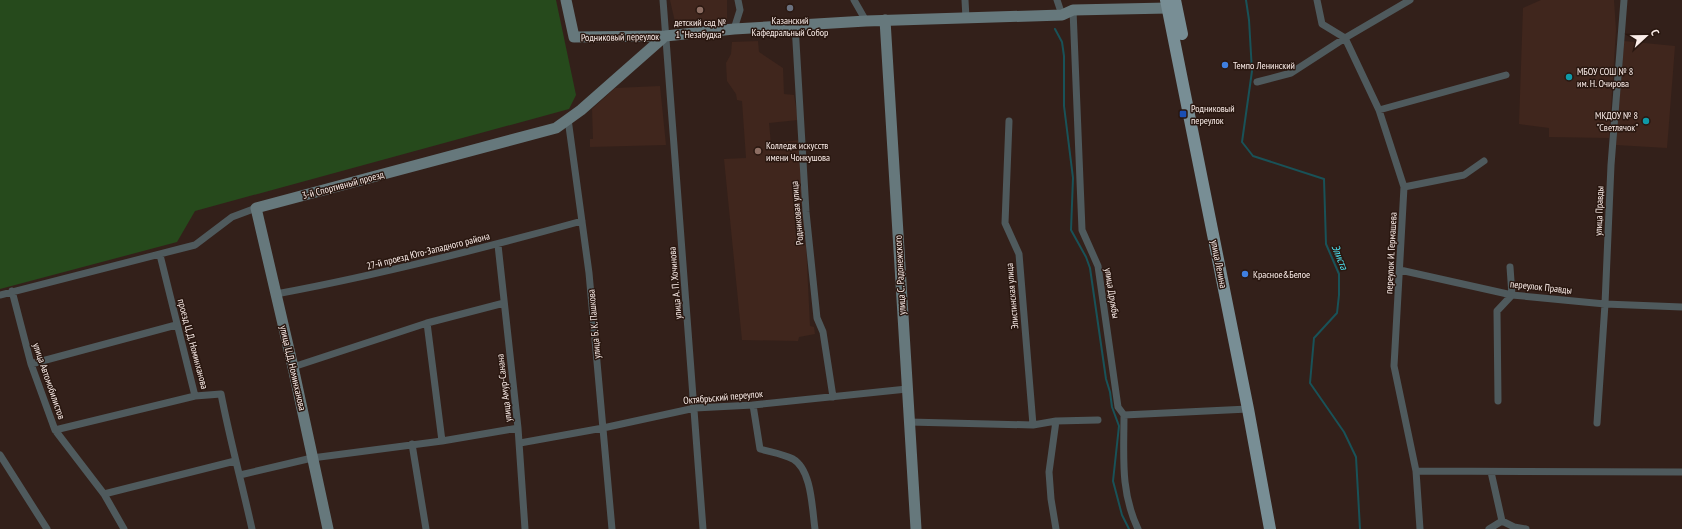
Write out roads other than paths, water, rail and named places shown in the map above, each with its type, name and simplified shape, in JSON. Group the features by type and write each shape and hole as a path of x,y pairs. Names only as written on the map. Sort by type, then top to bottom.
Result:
{"main road":[{"name":"улица Ленина","path":"1172,4 1270,529"},
{"name":"улица Ленина","path":"1172,4 1278,529"}],"street":[{"name":"Родниковый переулок","path":"566,0 574,38 665,36 795,25 1068,13 1172,4"},
{"name":"улица А. П. Хочинова","path":"663,0 703,529"},
{"path":"734,29 740,10 738,0"},
{"path":"854,0 866,21"},
{"path":"965,0 966,18"},
{"name":"улица Дружбы","path":"1057,0 1068,13 1082,230 1098,266 1118,407 1124,415 1124,484 1130,513 1138,529"},
{"path":"1317,0 1322,24 1345,38"},
{"path":"1257,82 1291,73 1345,38 1410,0"},
{"name":"улица Правды","path":"1597,423 1605,304 1611,165 1624,0"},
{"name":"улица С. Радонежского","path":"885,20 916,529"},
{"name":"Родниковая улица","path":"795,25 806,212 817,318 823,332 833,397"},
{"name":"3-й Спортивный проезд","path":"0,295 195,245 232,217 256,208 556,128 665,36"},
{"name":"переулок И. Гермашева","path":"1345,38 1379,110 1404,187 1394,366 1416,471 1420,529"},
{"path":"1379,110 1506,75"},
{"name":"улица Б. К. Пашкова","path":"568,119 589,273 612,529"},
{"name":"Элистинская улица","path":"1009,121 1005,224 1019,254 1033,425"},
{"path":"1404,187 1464,175 1484,161"},
{"name":"улица Ц.Д. Номинханова","path":"256,208 293,367 328,529"},
{"name":"27-й проезд Юго-Западного района","path":"276,294 346,281 498,245 582,221"},
{"name":"улица Амур-Санана","path":"498,245 520,443 525,529"},
{"name":"проезд Ц. Д. Номинханова","path":"160,255 176,325 195,396 221,394 235,461 240,475 252,529"},
{"path":"1498,401 1498,310 1512,295 1510,267"},
{"name":"переулок Правды","path":"1400,270 1512,295 1605,304 1682,307"},
{"name":"улица Автомобилистов","path":"12,291 31,364 55,430 104,494 124,529"},
{"path":"293,367 427,323 504,303"},
{"path":"427,323 442,440"},
{"path":"31,364 176,325"},
{"name":"Октябрьский переулок","path":"520,443 603,428 695,408 754,405 907,389"},
{"path":"55,430 195,396"},
{"path":"754,405 760,449 793,460 801,466 807,477 815,529"},
{"path":"1124,415 1248,409"},
{"path":"909,422 1033,425 1056,421 1098,420"},
{"path":"1056,421 1049,472 1056,529"},
{"path":"240,475 312,458 518,428"},
{"path":"412,444 426,529"},
{"path":"0,455 47,529"},
{"path":"104,494 235,461"},
{"path":"1416,471 1682,472"},
{"path":"1491,472 1502,521"},
{"path":"1502,521 1514,527 1526,529"},
{"path":"1489,529 1502,521"}],"waterway":[{"name":"Элиста","path":"1246,0 1249,20 1252,71 1242,142 1253,156 1324,179 1326,244 1339,274 1339,295 1337,313 1314,338 1310,383 1344,432 1356,457 1360,529"},
{"path":"1055,29 1062,42 1064,56 1064,106 1073,178 1071,230 1086,257 1090,268 1106,379 1112,407 1119,426 1113,481 1122,515 1129,529"}],"place":[{"name":"Казанский Кафедральный Собор","path":"790,8"},
{"name":"детский сад № 1 \"Незабудка\"","path":"700,10"},
{"name":"Темпо Ленинский","path":"1225,65"},
{"name":"МБОУ СОШ № 8 им. Н. Очирова","path":"1569,77"},
{"name":"Родниковый переулок","path":"1183,114"},
{"name":"МКДОУ № 8 \"Светлячок\"","path":"1646,121"},
{"name":"Колледж искусств имени Чонкушова","path":"758,151"},
{"name":"Красное&Белое","path":"1245,274"}]}
